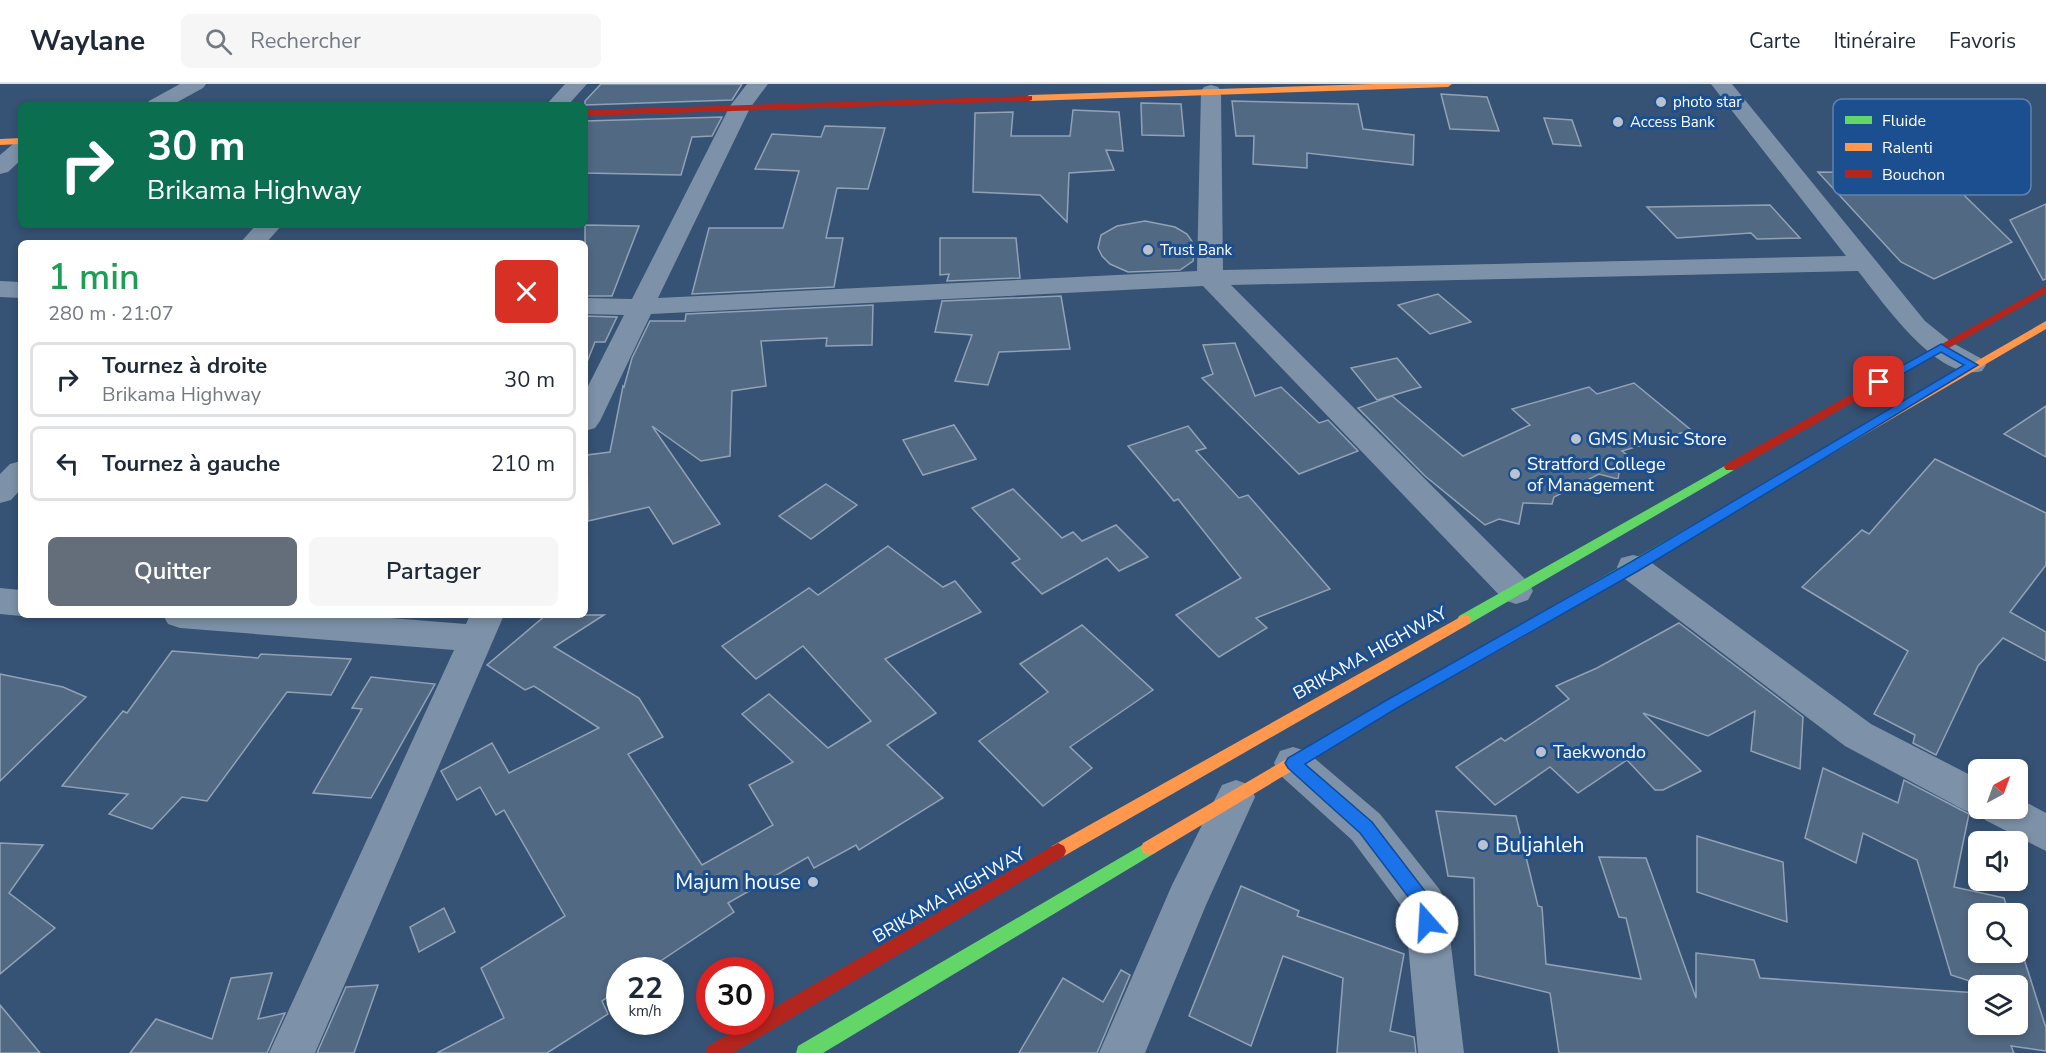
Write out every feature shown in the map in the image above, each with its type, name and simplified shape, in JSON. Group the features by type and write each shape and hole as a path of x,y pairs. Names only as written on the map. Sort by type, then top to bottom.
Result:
{"main road":[{"path":"588,113 1448,84"},
{"path":"0,142 18,140"},
{"name":"BRIKAMA HIGHWAY","path":"715,1053 1153,795 1516,591 1837,405 2046,289"},
{"path":"805,1053 1392,704 1633,567 1972,365 2046,324"}],"street":[{"path":"162,102 196,84"},
{"path":"559,102 577,84"},
{"path":"588,415 740,106 758,84"},
{"path":"1721,84 1916,327 1941,348 1972,365"},
{"path":"1211,91 1210,278 1516,591"},
{"path":"0,137 18,140"},
{"path":"0,167 18,152"},
{"path":"255,240 267,228"},
{"path":"588,306 642,307 1210,278 1865,263"},
{"path":"0,289 18,290"},
{"path":"0,492 18,474"},
{"path":"1633,567 1858,735 1968,793"},
{"path":"0,601 18,603"},
{"path":"262,618 482,626 292,1053"},
{"path":"1293,763 1366,827 1425,904 1441,1053"},
{"path":"1122,1053 1187,899 1236,797"},
{"path":"2020,819 2046,833"}],"building":[{"path":"601,84 742,84 732,100 588,105 585,101"},
{"path":"1441,94 1487,97 1499,131 1450,129"},
{"path":"1232,101 1358,104 1363,129 1414,135 1413,165 1307,153 1307,168 1253,164 1254,136 1236,136"},
{"path":"1141,103 1181,104 1184,136 1142,135"},
{"path":"1073,110 1119,112 1123,151 1106,150 1114,170 1069,173 1067,222 1040,195 973,192 975,113 1013,112 1011,136 1070,136"},
{"path":"722,117 712,136 692,137 681,175 588,173 588,121"},
{"path":"1544,118 1572,120 1581,146 1553,144"},
{"path":"825,126 885,128 868,189 837,188 826,238 843,238 834,287 692,294 709,228 783,228 799,171 755,169 772,134 821,137"},
{"path":"1818,172 1833,172 1833,188"},
{"path":"1839,195 1964,195 2012,242 1934,279 1901,262"},
{"path":"2046,204 2046,279 2043,280 2010,220"},
{"path":"1770,205 1800,238 1757,239 1751,233 1677,238 1647,207"},
{"name":"Trust Bank","path":"1145,221 1175,227 1187,234 1195,246 1193,261 1180,270 1128,272 1110,264 1102,256 1098,248 1101,235 1117,226"},
{"path":"588,225 639,226 612,296 588,296 588,240 585,240 585,228 588,228"},
{"path":"940,238 1016,238 1020,278 947,281 949,274 940,275"},
{"path":"1438,294 1471,322 1430,334 1398,305"},
{"path":"1061,296 1070,349 999,352 988,385 955,381 972,335 935,332 942,301"},
{"path":"873,305 872,345 826,346 827,338 761,341 766,386 732,391 730,456 701,461 652,426 720,524 673,544 649,507 588,521 588,455 610,452 623,386 632,358 650,321 685,321 686,314"},
{"path":"588,316 617,317 605,342 595,342 588,360"},
{"path":"1235,343 1255,396 1281,387 1319,423 1328,420 1358,451 1299,474 1202,378 1213,374 1203,345"},
{"path":"1397,358 1421,387 1377,400 1351,368"},
{"path":"1634,383 1691,430 1622,451 1634,460 1620,466 1618,479 1599,474 1554,497 1552,504 1523,503 1519,524 1499,519 1485,525 1425,476 1358,408 1392,396 1463,456 1530,425 1512,409 1589,387 1597,394"},
{"path":"2046,406 2046,457 2004,434"},
{"path":"954,425 976,459 923,475 903,440"},
{"path":"1188,426 1206,448 1196,451 1239,498 1248,495 1330,589 1256,618 1267,628 1219,657 1176,615 1241,578 1178,499 1174,501 1128,446"},
{"path":"1935,459 2046,513 2046,565 2010,612 2046,632 2046,661 2003,638 1978,666 1936,755 1913,743 1915,735 1874,714 1908,651 1802,587 1862,530 1869,534"},
{"path":"826,484 857,505 811,539 779,516"},
{"path":"1013,489 1062,538 1073,532 1082,541 1116,525 1148,557 1119,571 1107,558 1042,594 1012,563 1020,559 972,508"},
{"path":"888,546 943,587 955,581 981,612 885,659 936,713 887,745 943,798 859,850 856,845 814,868 808,857 728,903 734,912 666,957 606,957 606,998 602,1001 606,1015 547,1053 437,1053 504,1018 481,968 565,916 504,810 496,815 480,787 457,800 441,771 492,743 509,773 599,728 534,686 525,690 487,665 542,618 588,618 588,615 604,615 554,647 639,698 663,737 628,754 702,865 773,825 749,785 793,762 742,714 769,694 828,748 871,721 803,646 756,679 722,646 809,588 818,595"},
{"path":"1679,623 1803,717 1800,769 1751,751 1755,711 1708,736 1643,713 1701,771 1663,790 1655,790 1627,760 1578,793 1550,767 1495,805 1456,767 1501,738 1505,741 1569,699 1556,686 1597,668"},
{"path":"1082,625 1153,690 1070,747 1092,768 1043,806 979,741 1048,692 1020,664"},
{"path":"172,651 258,658 261,654 351,659 331,695 287,692 207,801 182,797 152,829 109,814 128,794 62,786 123,711 127,713"},
{"path":"0,674 63,687 86,697 0,781"},
{"path":"371,677 435,684 371,798 313,793 362,709 352,708"},
{"path":"1823,768 1898,803 1904,780 1968,813 1954,887 2004,898 2006,903 1968,903 1968,963 2025,963 2046,1028 2046,1051 2011,1046 2014,1053 1559,1053 1550,993 1475,975 1474,878 1448,876 1436,811 1516,816 1538,906 1542,907 1546,964 1641,979 1626,918 1619,917 1599,857 1646,858 1696,998 1696,953 1754,960 1760,978 1968,992 1968,1035 2028,1035 2028,975 1968,975 1968,980 1951,975 1917,860 1863,833 1856,863 1805,838"},
{"path":"1697,836 1783,862 1787,922 1697,892"},
{"path":"0,843 43,845 9,893 55,928 0,974"},
{"path":"1241,886 1299,911 1297,916 1404,954 1390,1031 1414,1037 1416,1053 1337,1053 1343,978 1283,956 1251,1046 1189,1016"},
{"path":"444,908 455,932 419,952 410,927"},
{"path":"1121,970 1130,975 1097,1053 1019,1053 1063,978 1103,1002"},
{"path":"272,973 258,1019 285,1013 267,1053 130,1053 156,1019 212,1039 231,978"},
{"path":"378,985 354,1053 317,1053 346,987"},
{"path":"0,1005 40,1053 0,1053"}],"traffic: fast":[{"path":"1523,630 1860,432"},
{"path":"1464,620 1730,467"},
{"path":"805,1053 1149,848"}],"traffic: slow":[{"path":"1029,98 1448,84"},
{"path":"0,142 18,141"},
{"path":"1860,432 2046,324"},
{"path":"1058,851 1464,620"},
{"path":"1149,848 1392,704 1523,630"}],"traffic: jam":[{"path":"588,113 1029,98"},
{"path":"1730,467 2046,289"},
{"path":"715,1053 1058,851"}],"place":[{"name":"photo star","path":"1661,102"},
{"name":"Access Bank","path":"1618,122"},
{"name":"Trust Bank","path":"1148,250"},
{"name":"GMS Music Store","path":"1576,439"},
{"name":"Stratford College of Management","path":"1515,474"},
{"name":"Taekwondo","path":"1541,752"},
{"name":"Buljahleh","path":"1483,845"},
{"name":"Majum house","path":"813,882"}],"route":[{"path":"1427,922 1425,904 1366,827 1293,763 1633,567 1972,365 1941,348 1879,382"}]}
